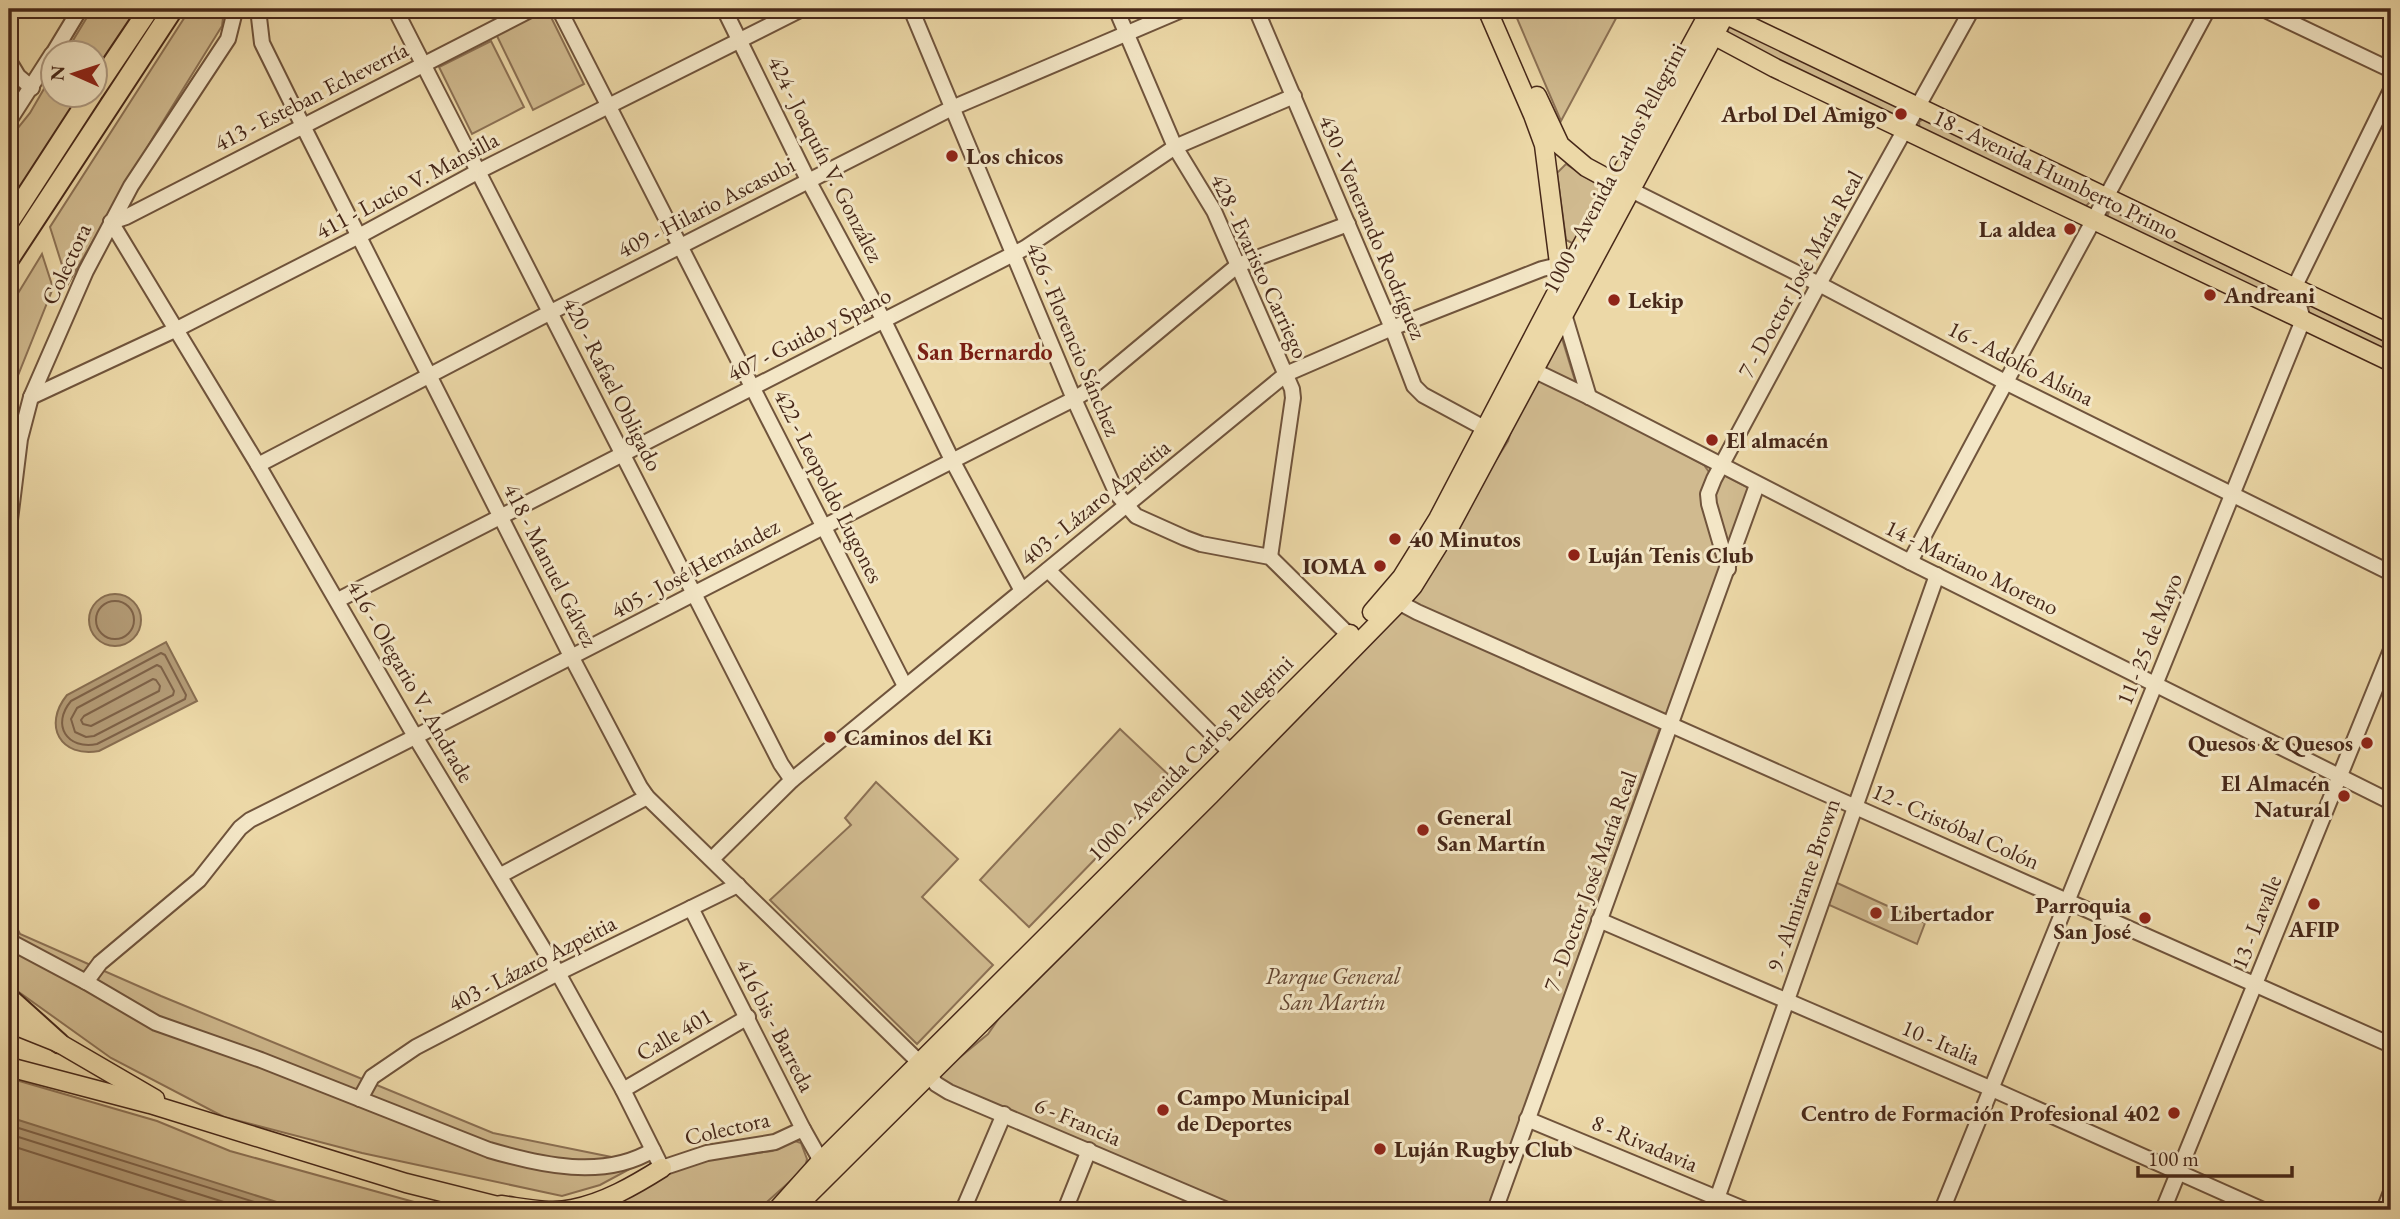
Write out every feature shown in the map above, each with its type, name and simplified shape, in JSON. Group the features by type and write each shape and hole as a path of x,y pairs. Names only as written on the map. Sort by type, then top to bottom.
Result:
{"highway":[{"path":"108,70 149,9"},
{"path":"9,259 173,9"},
{"path":"9,222 83,108"},
{"path":"9,998 59,1042"}],"main road":[{"path":"1487,9 1544,145 1562,284"},
{"path":"1500,9 1560,145 1575,160 1624,187"},
{"name":"18 - Avenida Humberto Primo","path":"1719,10 1916,108 2391,334"},
{"name":"1000 - Avenida Carlos Pellegrini","path":"793,1210 924,1069 1230,752 1393,599 1413,586 1450,528 1564,314 1624,187 1719,10"},
{"name":"18 - Avenida Humberto Primo","path":"1707,32 1775,68 2391,362"},
{"path":"1548,174 1558,165 1575,160"},
{"name":"1000 - Avenida Carlos Pellegrini","path":"1393,599 1562,284 1624,187"},
{"name":"1000 - Avenida Carlos Pellegrini","path":"1562,284 1564,314"},
{"name":"1000 - Avenida Carlos Pellegrini","path":"777,1210 821,1161 924,1069 1210,795 1353,639"},
{"path":"9,1023 59,1042 135,1088 206,1122"},
{"path":"9,1067 150,1104 406,1183 514,1210"},
{"path":"487,1203 537,1209 571,1209 634,1186 662,1168"},
{"path":"616,1210 634,1186"}],"street":[{"path":"62,38 80,9"},
{"name":"Colectora","path":"9,528 20,439 31,397 86,271 111,222 131,186 228,39 234,15 232,9"},
{"name":"418 - Manuel Gálvez","path":"258,9 262,43 572,658 640,787 924,1069"},
{"name":"420 - Rafael Obligado","path":"395,9 781,764 792,779"},
{"name":"413 - Esteban Echeverría","path":"111,222 126,217 531,9"},
{"name":"422 - Leopoldo Lugones","path":"559,9 905,686"},
{"name":"424 - Joaquín V. González","path":"724,9 808,180 884,321 1022,591"},
{"name":"411 - Lucio V. Mansilla","path":"31,397 177,329 477,172 802,9"},
{"name":"426 - Florencio Sánchez","path":"911,9 1074,399 1117,494 1126,506 1149,523 1201,544 1270,557"},
{"name":"428 - Evaristo Carriego","path":"1116,9 1175,147 1208,200 1238,265 1286,374 1293,398 1270,557"},
{"name":"409 - Hilario Ascasubi","path":"258,465 952,108 1184,9"},
{"name":"430 - Venerando Rodríguez","path":"1256,9 1392,328 1414,386 1423,395 1486,429"},
{"name":"7 - Doctor José María Real","path":"1728,569 1708,494 1819,284 1972,9"},
{"path":"1910,562 2004,382 2095,220 2208,9"},
{"path":"2263,9 2391,70"},
{"path":"9,61 18,76 32,88"},
{"path":"9,121 38,78"},
{"path":"2303,320 2294,288 2391,90"},
{"name":"407 - Guido y Spano","path":"338,600 1013,255 1175,147 1294,96"},
{"name":"16 - Adolfo Alsina","path":"1624,187 1819,284 2004,382 2391,573"},
{"name":"416 - Olegario V. Andrade","path":"111,222 338,600 416,738 501,875 623,1090 662,1168"},
{"name":"405 - José Hernández","path":"86,982 100,963 199,880 250,820 416,738 1074,399 1238,265 1348,224"},
{"name":"403 - Lázaro Azpeitia","path":"712,859 792,779 1286,374 1392,328 1542,269 1559,265"},
{"path":"1564,314 1589,397"},
{"name":"11 - 25 de Mayo","path":"1942,1210 2303,320"},
{"name":"14 - Mariano Moreno","path":"1533,370 2391,802"},
{"name":"7 - Doctor José María Real","path":"1495,1210 1757,485"},
{"path":"1270,557 1353,639"},
{"path":"1048,570 1230,752"},
{"name":"9 - Almirante Brown","path":"1715,1204 1937,575"},
{"name":"12 - Cristóbal Colón","path":"1393,599 2391,1045"},
{"name":"13 - Lavalle","path":"2163,1210 2391,650"},
{"path":"501,875 648,797"},
{"name":"403 - Lázaro Azpeitia","path":"360,1099 372,1077 393,1062 558,973 738,885"},
{"name":"416 bis - Barreda","path":"691,908 821,1161"},
{"name":"10 - Italia","path":"1599,920 1992,1089 2263,1210"},
{"path":"12,944 86,982 156,1023 261,1060 489,1150 529,1161 583,1167 615,1166 641,1158 653,1150"},
{"name":"Calle 401","path":"623,1090 748,1017"},
{"name":"6 - Francia","path":"924,1069 936,1084 950,1092 1227,1210"},
{"path":"963,1210 1004,1114"},
{"name":"8 - Rivadavia","path":"1527,1119 1715,1204 1746,1210"},
{"name":"Colectora","path":"662,1168 707,1153 775,1142 803,1129"},
{"path":"1065,1210 1089,1150"},
{"path":"2384,1210 2391,1192"}],"green space":[{"path":"92,9 138,9 108,56 108,38 74,38"},
{"path":"190,9 226,9 222,26 68,284 50,227"},
{"path":"547,9 584,84 533,110 496,34"},
{"path":"1513,9 1621,9 1561,121"},
{"path":"1733,26 1903,106 1904,114 1897,120 1726,35 1729,27"},
{"path":"491,41 524,107 472,134 439,67"},
{"path":"38,99 38,108 74,108 9,208 9,139"},
{"path":"1926,117 2091,199 2090,202 2084,208 1920,130 1919,122"},
{"path":"1566,164 1603,188 1574,244 1566,240 1557,173"},
{"path":"2114,208 2289,294 2289,297 2282,303 2107,217 2110,209"},
{"path":"42,254 53,288 15,383 9,472 9,308"},
{"path":"2310,304 2391,337 2391,355 2312,318 2307,311"},
{"path":"1560,332 1577,387 1541,367"},
{"name":"Luján Tenis Club","path":"1534,380 1552,382 1704,465 1709,472 1722,571 1667,716 1413,607 1409,597 1508,441 1521,399"},
{"path":"1722,474 1749,490 1729,550 1712,492"},
{"name":"Parque General San Martín","path":"1397,612 1404,612 1661,725 1488,1210 1235,1210 943,1086 936,1077 988,1034 1008,1005"},
{"path":"1120,729 1173,779 1029,927 980,880"},
{"path":"876,782 958,859 922,897 993,965 917,1044 770,900 851,825 845,818"},
{"name":"Libertador","path":"1835,882 1925,923 1917,944 1827,904"},
{"path":"9,912 20,934 161,996 493,1133 641,1163 600,1185 562,1196 362,1153 224,1117 111,1058 9,985"},
{"path":"9,1078 157,1121 230,1151 443,1210 59,1210 9,1194"},
{"path":"795,1141 801,1143 807,1159 805,1168 758,1210 618,1210 625,1199 667,1173 713,1159 772,1151"}],"water":[{"path":"115,594 125,596 133,602 139,610 139,630 133,638 125,644 115,646 105,644 97,638 91,630 89,620 91,610 97,602 105,596"},
{"path":"166,642 197,701 99,751 74,750 66,745 59,737 56,718 67,695"},
{"path":"9,1117 286,1205 297,1210 9,1210"}],"place":[{"name":"Arbol Del Amigo","path":"1901,114"},
{"name":"Los chicos","path":"952,156"},
{"name":"La aldea","path":"2070,229"},
{"name":"Andreani","path":"2210,295"},
{"name":"Lekip","path":"1614,300"},
{"name":"El almacén","path":"1712,440"},
{"name":"40 Minutos","path":"1395,539"},
{"name":"Luján Tenis Club","path":"1574,555"},
{"name":"IOMA","path":"1380,566"},
{"name":"Caminos del Ki","path":"830,737"},
{"name":"Quesos & Quesos","path":"2367,743"},
{"name":"El Almacén Natural","path":"2344,796"},
{"name":"General San Martín","path":"1423,830"},
{"name":"AFIP","path":"2314,904"},
{"name":"Libertador","path":"1876,913"},
{"name":"Parroquia San José","path":"2145,918"},
{"name":"Campo Municipal de Deportes","path":"1163,1110"},
{"name":"Centro de Formación Profesional 402","path":"2174,1113"},
{"name":"Luján Rugby Club","path":"1380,1149"}],"district":[{"name":"San Bernardo","path":"985,352"}]}
